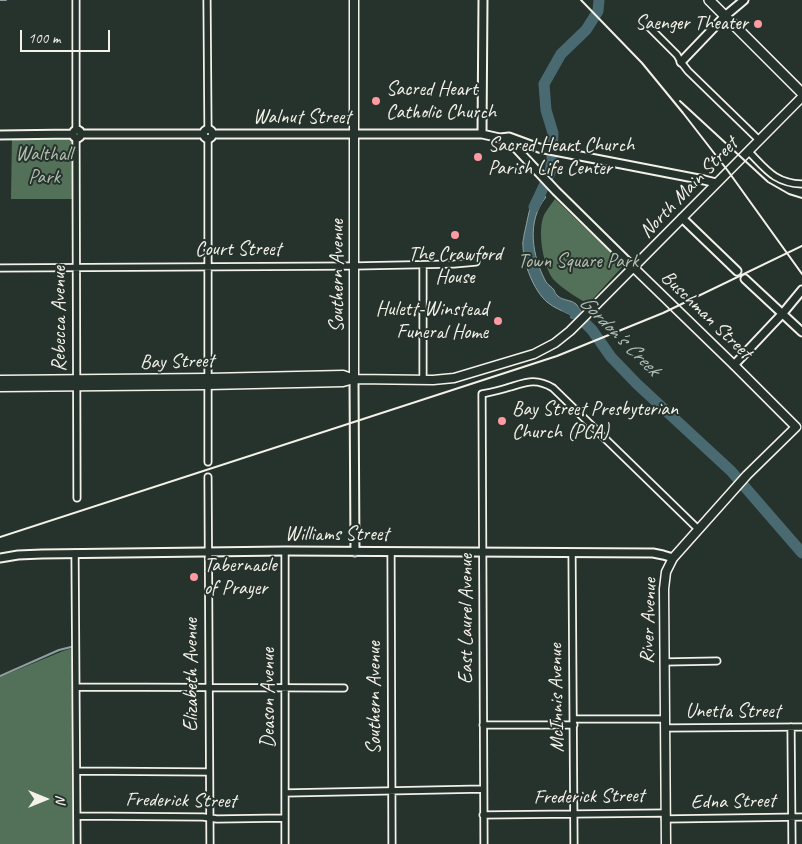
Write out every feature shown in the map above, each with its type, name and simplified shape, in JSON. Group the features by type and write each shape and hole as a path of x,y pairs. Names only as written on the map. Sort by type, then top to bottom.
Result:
{"main road":[{"name":"Southern Avenue","path":"354,0 354,379"},
{"path":"709,0 802,95"},
{"name":"North Main Street","path":"577,324 802,95"},
{"name":"Buschman Street","path":"634,268 799,427"},
{"name":"Bay Street","path":"0,387 77,383 208,382 343,376 354,379 423,380 454,378 534,354 555,343 577,324"},
{"name":"Bay Street","path":"0,380 77,383"},
{"name":"River Avenue","path":"666,844 664,581 667,568 673,558 747,475 799,427"}],"street":[{"name":"Rebecca Avenue","path":"76,0 77,498"},
{"path":"207,0 208,462"},
{"path":"482,134 483,0"},
{"path":"681,62 725,16 744,0"},
{"path":"642,20 729,112 759,140"},
{"name":"Walnut Street","path":"0,135 482,134 500,138 509,137 542,148 716,183"},
{"name":"Buschman Street","path":"500,138 513,145 556,191 634,268"},
{"path":"523,156 528,150 542,148"},
{"path":"748,151 774,177 788,183 802,184"},
{"path":"682,218 737,272"},
{"name":"Court Street","path":"0,268 354,266 476,262"},
{"path":"423,264 423,380"},
{"path":"744,279 802,332"},
{"path":"734,365 802,290"},
{"name":"Southern Avenue","path":"354,379 355,552"},
{"name":"East Laurel Avenue","path":"484,844 482,394 531,382 540,382 548,385 698,530"},
{"name":"Elizabeth Avenue","path":"208,477 210,844"},
{"name":"Williams Street","path":"0,558 29,554 285,551 653,553 673,558"},
{"name":"Deason Avenue","path":"285,551 285,844"},
{"name":"Southern Avenue","path":"391,552 392,844"},
{"name":"McInnis Avenue","path":"572,552 574,844"},
{"path":"75,553 77,844"},
{"path":"664,662 717,661"},
{"path":"76,688 344,688"},
{"path":"483,725 664,719"},
{"path":"791,727 792,844"},
{"name":"Unetta Street","path":"664,728 802,727"},
{"path":"77,771 209,772"},
{"path":"285,793 483,789"},
{"name":"Frederick Street","path":"484,814 574,813 665,816"},
{"name":"Frederick Street","path":"77,816 217,819 285,818"},
{"name":"Edna Street","path":"665,816 802,817"}],"green space":[{"name":"Walthall Park","path":"12,135 73,136 76,199 11,199"},
{"name":"Town Square Park","path":"555,199 624,265 588,304 557,283 549,273 546,265 541,239 542,222 544,215"},
{"path":"73,648 74,844 0,844 0,677"}],"water":[{"path":"538,191 546,197 540,206 534,228 533,239 537,261 546,282 556,294 560,298 576,304 581,311 574,318 571,318 571,315 553,306 542,297 530,276 523,253 524,235 531,206"}],"waterway":[{"path":"0,0 6,0"},
{"name":"Gordon's Creek","path":"534,207 550,173 552,158 553,133 546,110 544,84 561,54 586,30 598,11 599,0"},
{"name":"Gordon's Creek","path":"566,307 571,309 592,330 611,357 637,384 731,471 802,553"},
{"path":"0,676 59,650 71,647"}],"railway":[{"path":"581,0 642,63 683,113 728,171 802,274"},
{"path":"680,101 768,182 789,194 802,198"},
{"path":"0,537 557,356 663,313 802,246"}],"place":[{"name":"Saenger Theater","path":"758,24"},
{"name":"Sacred Heart Catholic Church","path":"376,101"},
{"name":"Sacred Heart Church Parish Life Center","path":"478,157"},
{"name":"The Crawford House","path":"455,235"},
{"name":"Hulett-Winstead Funeral Home","path":"498,321"},
{"name":"Bay Street Presbyterian Church (PCA)","path":"502,421"},
{"name":"Tabernacle of Prayer","path":"194,577"}]}
